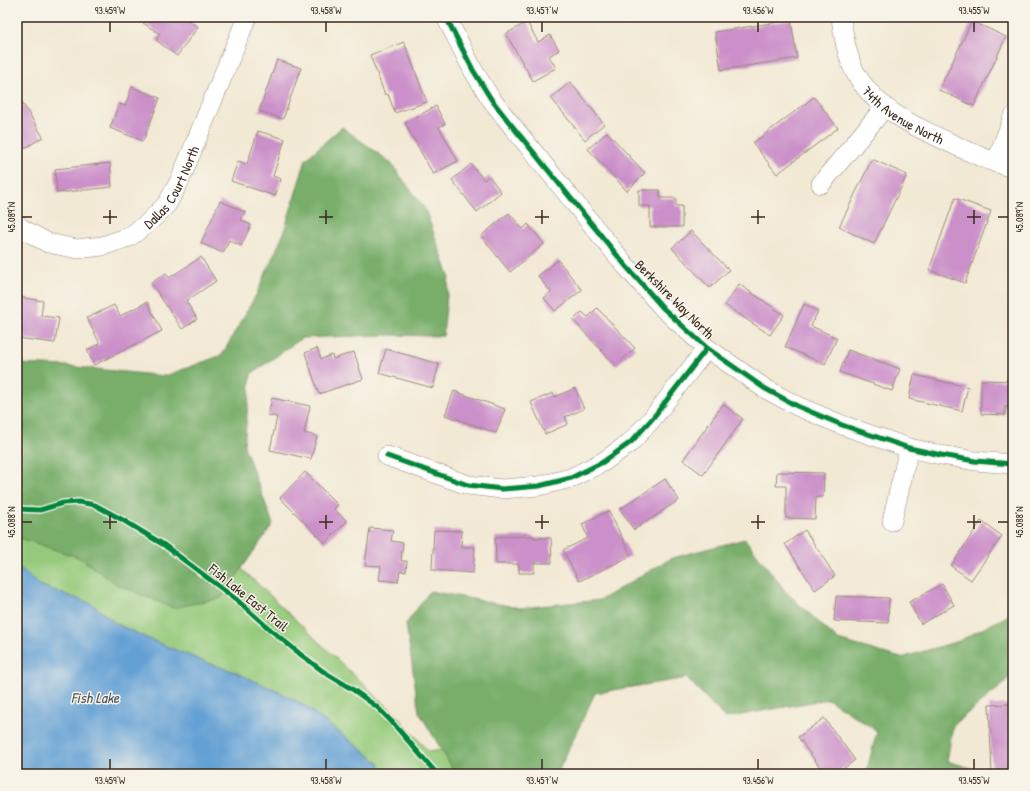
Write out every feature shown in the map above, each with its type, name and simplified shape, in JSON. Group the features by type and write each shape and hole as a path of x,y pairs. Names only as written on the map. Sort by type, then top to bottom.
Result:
{"street":[{"name":"Dallas Court North","path":"17,224 21,228 48,243 77,249 102,246 129,237 148,223 167,204 180,180 247,17"},
{"name":"Berkshire Way North","path":"446,17 473,70 491,99 509,122 624,265 664,309 707,348 764,388 797,406 842,425 909,448 941,456 975,461 1013,464"},
{"name":"74th Avenue North","path":"841,17 846,46 853,68 864,86 885,107 906,121 976,155 1004,166"},
{"path":"821,184 885,107"},
{"path":"1004,166 1013,117"},
{"path":"387,456 468,485 502,489 539,486 571,478 603,462 631,442 652,419 707,348"},
{"path":"892,521 909,448"}],"green space":[{"path":"342,127 390,162 425,209 449,276 443,336 383,335 302,338 251,374 244,446 273,524 221,598 173,608 118,585 80,558 17,537 17,364 66,366 165,376 222,355 256,295 283,235 306,159"},
{"path":"17,418 184,514 396,715 429,752 442,750 456,774 382,774 379,763 301,703 235,672 205,662 115,623 92,604 39,585 17,565"},
{"path":"745,539 787,593 838,640 901,658 959,641 1013,613 1013,674 1000,687 953,725 947,761 990,774 866,774 877,731 828,699 725,718 687,678 595,693 557,774 456,774 419,712 406,624 430,591 520,608 600,600 672,558"}],"water":[{"name":"Fish Lake","path":"17,565 39,585 92,604 115,623 205,662 235,672 301,703 379,763 382,774 17,774"}],"building":[{"path":"148,17 184,17 198,27 177,56 156,40 160,34 143,23"},
{"path":"791,20 797,58 721,70 715,32"},
{"path":"972,21 1006,37 974,106 939,90"},
{"path":"527,22 538,42 550,35 559,50 549,56 556,68 533,81 506,34"},
{"path":"404,42 427,102 395,113 388,94 385,95 370,55"},
{"path":"277,60 301,68 283,119 259,111"},
{"path":"570,82 604,124 585,140 551,98"},
{"path":"132,87 160,98 143,141 110,128 119,104 125,106"},
{"path":"17,94 43,137 17,153"},
{"path":"814,97 838,128 777,174 753,143"},
{"path":"436,106 445,124 439,127 458,161 433,174 405,123"},
{"path":"258,131 285,139 273,176 281,179 275,196 231,181 238,161 247,164"},
{"path":"607,132 645,173 627,191 588,149"},
{"path":"872,159 907,175 874,244 839,227"},
{"path":"110,163 112,187 57,193 55,169"},
{"path":"471,164 484,180 489,176 501,192 477,212 452,180"},
{"path":"639,190 660,190 660,198 676,198 676,206 682,206 682,227 650,227 650,206 639,206"},
{"path":"955,198 991,211 965,283 929,270"},
{"path":"220,201 245,212 241,220 251,225 241,246 229,240 223,253 201,243"},
{"path":"509,213 523,229 528,224 544,244 510,272 481,236"},
{"path":"691,231 729,270 710,288 672,248"},
{"path":"201,257 216,281 186,301 197,319 182,329 151,283 166,273 169,278"},
{"path":"558,260 582,290 555,311 544,298 551,292 538,276"},
{"path":"739,284 784,315 770,335 725,305"},
{"path":"18,297 43,301 41,316 59,318 55,343 17,338"},
{"path":"147,302 162,331 94,365 87,350 100,344 87,318 114,305 120,316"},
{"path":"804,304 818,311 811,326 837,338 825,364 785,347"},
{"path":"597,308 635,348 616,366 573,320 582,312 588,317"},
{"path":"317,348 321,359 332,355 333,359 354,352 363,379 319,394 305,353"},
{"path":"386,349 439,364 433,388 379,373"},
{"path":"848,350 900,369 892,391 840,372"},
{"path":"914,375 968,387 962,411 909,399"},
{"path":"981,380 1013,381 1013,407 1005,407 1005,415 981,414"},
{"path":"575,388 584,409 565,417 568,424 545,434 531,402 553,393 555,397"},
{"path":"454,391 505,409 496,433 445,415"},
{"path":"272,398 310,406 304,433 317,436 311,459 270,450 277,417 268,415"},
{"path":"723,404 743,419 703,475 683,460"},
{"path":"305,472 338,505 334,509 347,521 325,543 280,498"},
{"path":"777,472 824,473 823,497 816,497 815,519 786,518 786,486 776,486"},
{"path":"665,479 679,500 634,530 620,509"},
{"path":"609,511 631,556 579,581 563,550 588,538 582,524"},
{"path":"981,521 1002,536 971,580 951,566"},
{"path":"370,528 393,530 391,541 403,543 401,561 407,561 406,572 400,571 398,582 379,580 381,566 365,565"},
{"path":"434,530 462,531 461,547 475,547 473,573 432,570"},
{"path":"805,530 835,576 815,590 785,544"},
{"path":"534,536 534,538 551,538 552,563 534,563 534,573 519,573 519,564 496,564 495,537"},
{"path":"942,584 954,605 921,624 909,602"},
{"path":"836,596 889,598 888,623 834,621"},
{"path":"1013,704 1013,774 992,774 989,705"},
{"path":"824,718 855,760 836,774 825,774 798,737"}],"cycle path":[{"path":"446,17 473,70 491,99 509,122 625,265 664,309 707,348 764,388 797,406 842,425 909,448 975,461 1013,464"},
{"path":"387,456 468,485 502,489 539,486 571,478 603,462 631,442 652,419 707,348"},
{"name":"Fish Lake East Trail","path":"17,509 40,510 63,503 79,502 95,505 164,545 237,600 300,654 324,672 352,689 377,707 437,774"}]}
